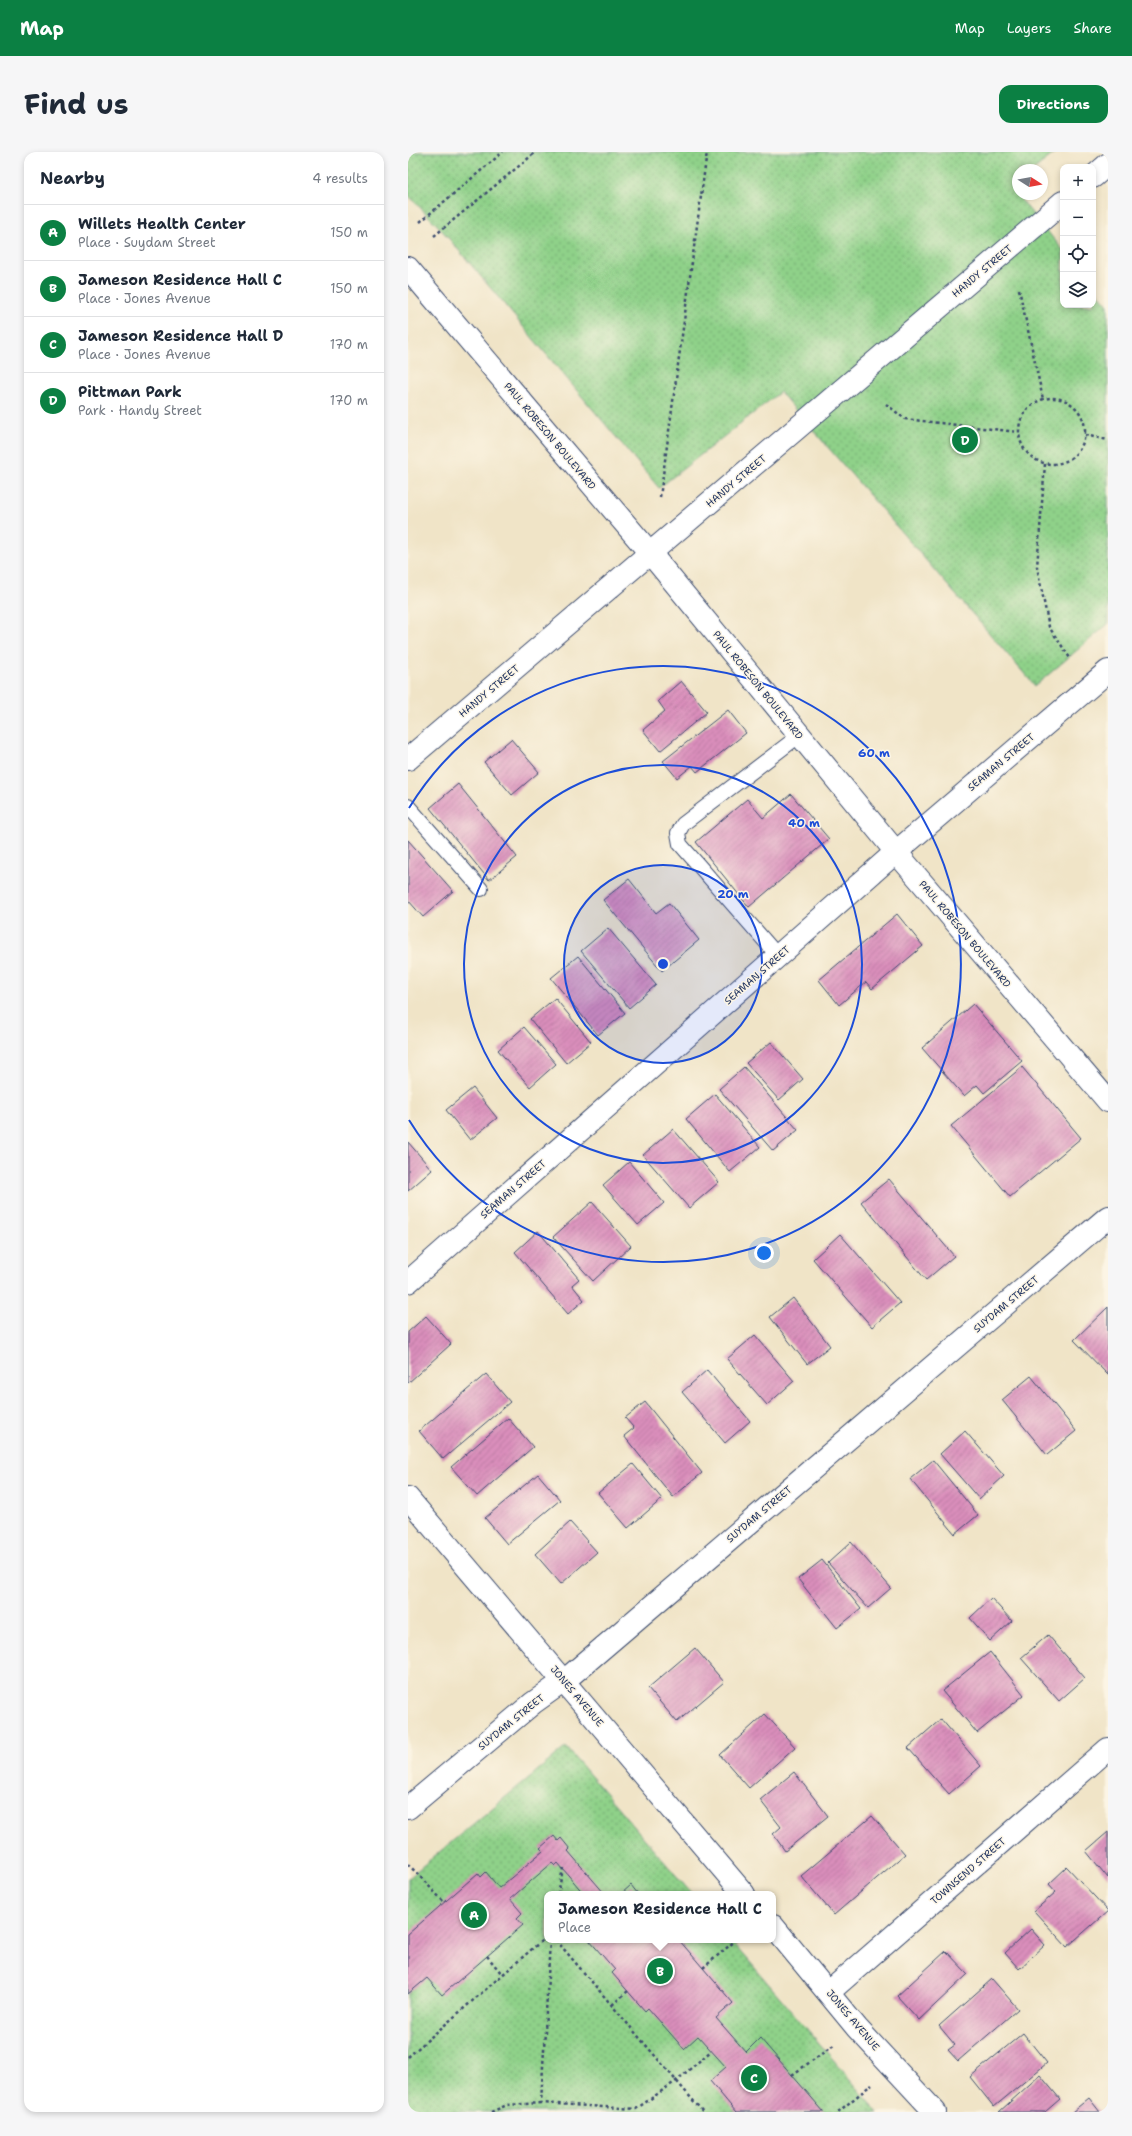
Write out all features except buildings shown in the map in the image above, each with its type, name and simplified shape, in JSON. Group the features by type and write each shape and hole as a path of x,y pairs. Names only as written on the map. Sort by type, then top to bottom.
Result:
{"street":[{"path":"1096,174 1108,164"},
{"name":"HANDY STREET","path":"408,759 1060,205"},
{"name":"PAUL ROBESON BOULEVARD","path":"408,268 650,553 896,852 1108,1101"},
{"name":"SEAMAN STREET","path":"408,1282 896,852 1108,671"},
{"name":"SUYDAM STREET","path":"408,1808 533,1703 564,1681 1108,1217"},
{"name":"JONES AVENUE","path":"408,1498 741,1891"},
{"name":"TOWNSEND STREET","path":"829,1992 1108,1749"},
{"name":"JONES AVENUE","path":"776,1930 829,1992 857,2028 935,2112"}],"lane":[{"path":"778,956 680,844 678,833 683,824 800,736"},
{"path":"408,806 481,889"}],"path":[{"path":"420,222 503,152"},
{"path":"434,236 536,152"},
{"path":"660,497 706,152"},
{"path":"1019,289 1043,399"},
{"path":"1053,398 1064,400 1073,405 1081,414 1085,424 1085,435 1082,446 1076,455 1066,462 1056,464 1045,464 1035,460 1026,453 1020,443 1018,432 1020,421 1025,411 1033,404 1043,399 1053,398"},
{"path":"886,404 905,419 1018,432"},
{"path":"1085,435 1108,440"},
{"path":"1045,464 1037,567 1049,627 1070,658"},
{"path":"408,1864 444,1902"},
{"path":"559,1891 563,1868"},
{"path":"408,2056 544,1939"},
{"path":"541,2103 550,1943"},
{"path":"559,1943 703,2112"},
{"path":"703,1968 732,1943"},
{"path":"487,1956 502,1974"},
{"path":"612,2005 628,1992"},
{"path":"792,2075 857,2028"},
{"path":"492,2112 507,2105 541,2103 636,2109 676,2081 711,2051"},
{"path":"838,2112 893,2066"}],"green space":[{"path":"408,152 1056,152 1041,164 1012,164 1012,200 1021,200 1060,246 1060,308 1096,308 1096,291 1108,305 1108,624 1035,686 780,392 659,488 440,228 408,195"},
{"path":"566,1747 689,1891 544,1891 544,1943 734,1943 878,2112 408,2112 408,1878"}],"place":[{"name":"Pittman Park","path":"965,440"},
{"name":"Willets Health Center","path":"474,1915"},
{"name":"Jameson Residence Hall C","path":"660,1971"},
{"name":"Jameson Residence Hall D","path":"754,2078"}]}
